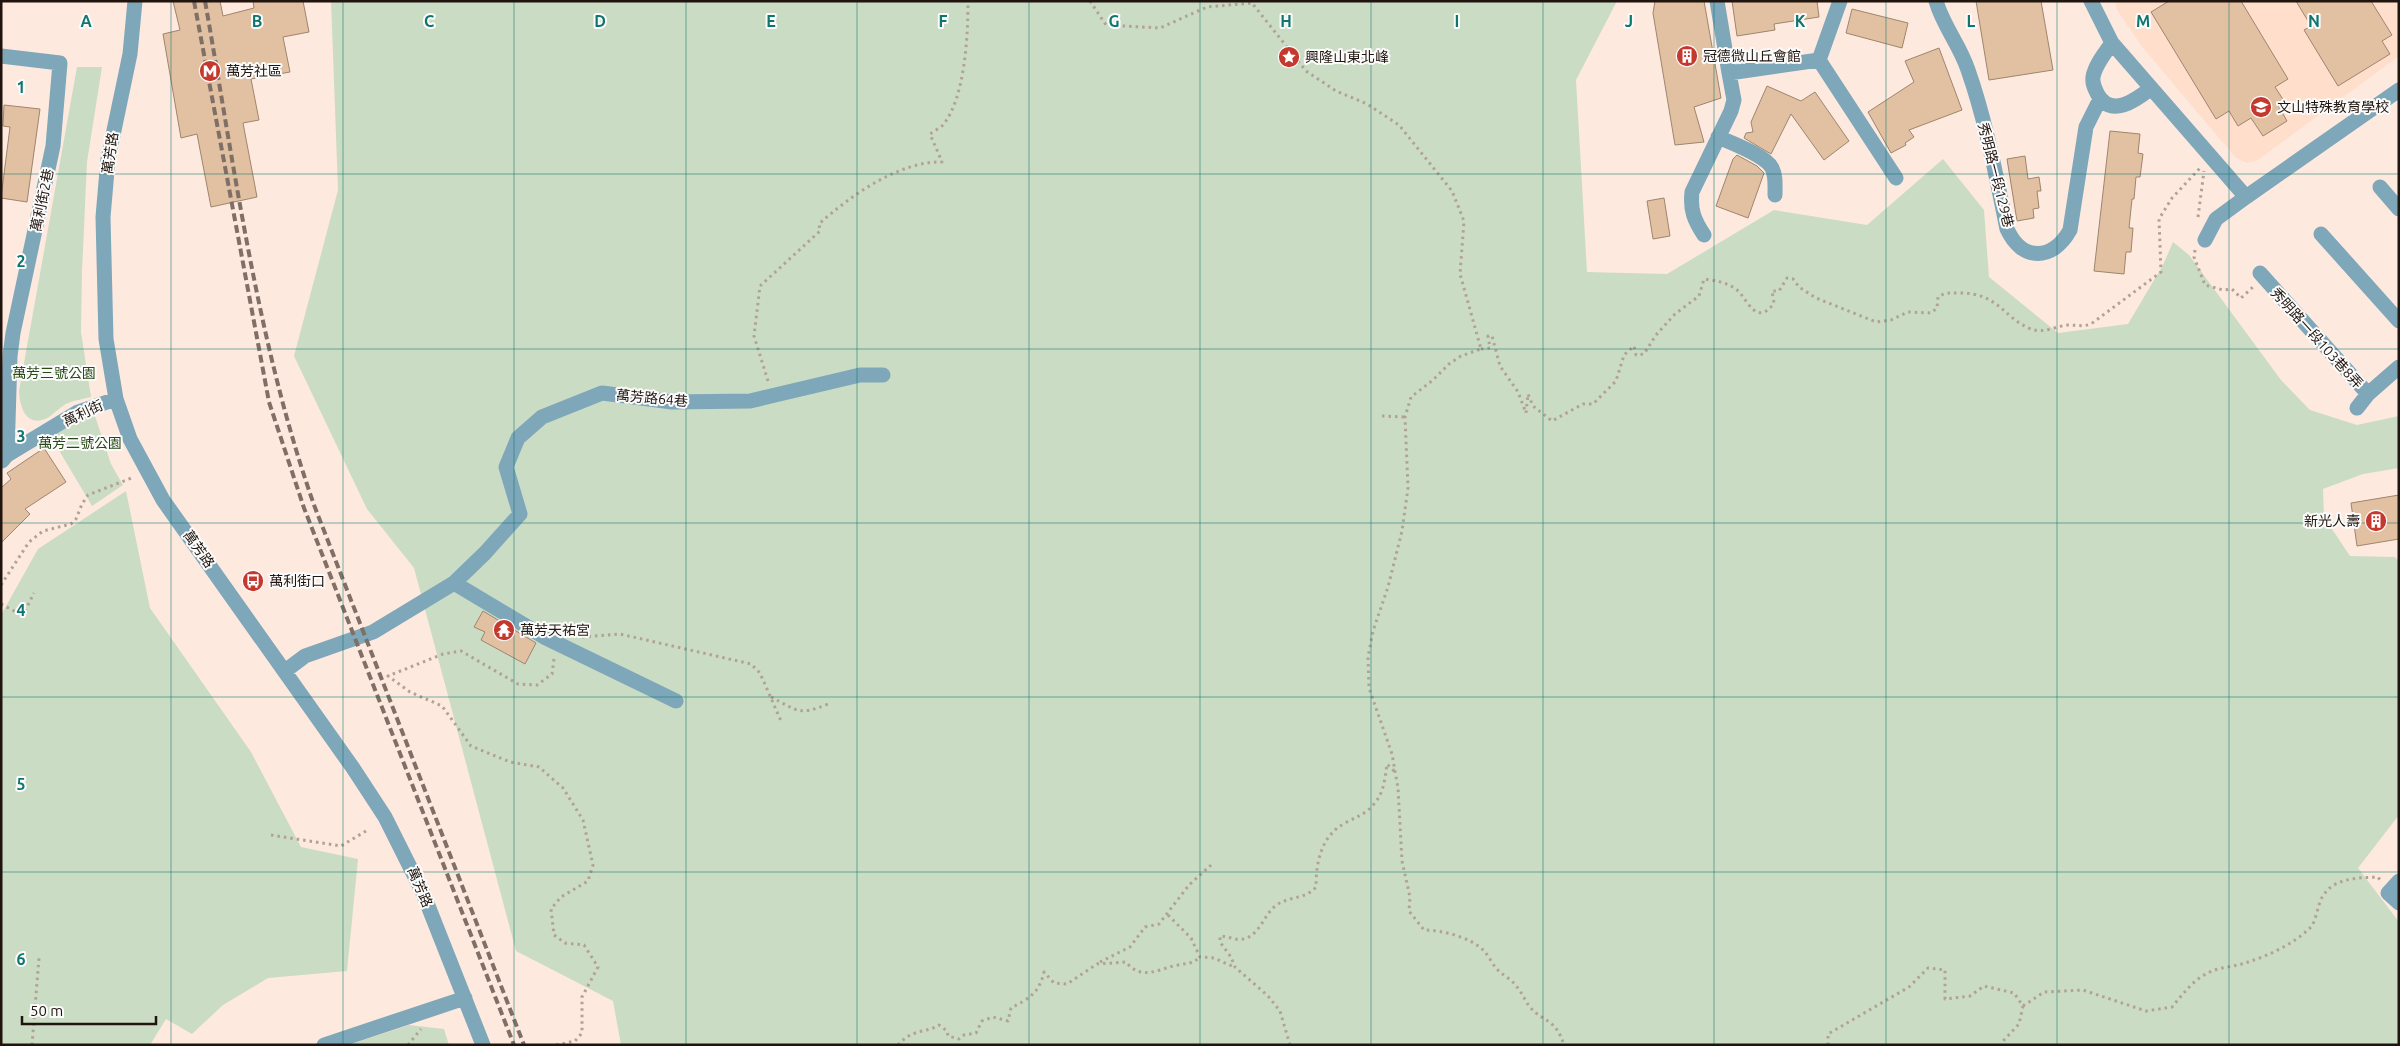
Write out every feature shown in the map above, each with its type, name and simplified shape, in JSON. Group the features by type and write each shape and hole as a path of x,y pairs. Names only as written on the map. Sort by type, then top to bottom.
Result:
{"street":[{"name":"萬芳路","path":"135,1 130,54 108,159 103,217 106,338 116,399 130,439 146,472 385,818 424,893 483,1045"},
{"path":"1704,234 1694,219 1691,199 1692,192 1734,100 1717,1"},
{"path":"1819,60 1840,1"},
{"name":"秀明路一段129巷","path":"1936,1 1940,17 1963,56 1968,71 1989,144 2008,229 2013,241 2025,251 2038,254 2052,251 2063,243 2070,230 2086,127 2100,99"},
{"path":"2091,1 2112,43 2150,89 2246,196"},
{"path":"2112,43 2093,76 2094,88 2100,99 2109,106 2120,106 2134,101 2150,89"},
{"name":"萬利街2巷","path":"1,56 60,63 53,146 12,340 4,458"},
{"path":"1729,73 1819,60"},
{"path":"1819,60 1896,178"},
{"path":"2205,240 2216,220 2246,196 2399,90"},
{"path":"1718,137 1765,160 1772,167 1775,178 1775,195"},
{"path":"2380,188 2399,209"},
{"path":"2321,234 2399,321"},
{"name":"秀明路一段103巷8弄","path":"2260,273 2368,394 2399,368"},
{"name":"萬芳路64巷","path":"285,671 305,656 373,632 454,583 485,553 520,514 506,467 518,438 542,417 602,393 672,402 750,400 860,375 883,375"},
{"path":"2356,408 2368,394"},
{"name":"萬利街","path":"4,458 78,412 116,399"},
{"path":"454,583 546,638 676,701"},
{"path":"2393,898 2399,881"},
{"path":"324,1045 464,998"}],"path":[{"path":"772,395 754,336 760,286 820,231 819,224 874,182 928,162 942,162 930,134 942,126 957,98 968,26 968,1"},
{"path":"1090,1 1106,25 1160,28 1207,7 1252,3 1306,71 1336,91 1367,104 1399,125 1452,191 1464,222 1460,274 1482,349"},
{"path":"1564,1045 1560,1033 1548,1019 1530,1007 1516,985 1497,969 1483,950 1470,940 1446,934 1439,930 1424,930 1415,921 1410,911 1410,897 1402,862 1395,772 1392,754 1369,688 1368,657 1373,630 1388,588 1402,531 1408,488 1406,417 1411,397 1434,380 1448,364 1461,356 1490,348 1488,336 1492,336 1500,366 1518,392 1526,413 1528,394 1533,406 1552,421 1583,404 1593,404 1616,381 1624,355 1634,346 1636,355 1644,354 1656,335 1675,314 1699,296 1704,279 1724,283 1738,291 1746,305 1755,311 1764,311 1770,308 1774,303 1772,291 1780,291 1787,278 1793,279 1799,286 1816,298 1876,322 1891,320 1908,312 1930,313 1937,308 1938,297 1944,293 1971,293 1991,300 2030,329 2040,332 2060,326 2084,326 2091,324 2161,272 2159,219 2172,198 2210,156"},
{"path":"1382,416 1406,417"},
{"path":"1,586 29,542 43,531 71,524 88,495 146,472"},
{"path":"1,604 16,612 25,611 34,593"},
{"path":"568,649 573,638 620,634 751,664 760,673 781,721"},
{"path":"546,638 554,657 552,674 537,685 518,684 461,651 443,654 388,676 410,692 442,706 471,746 510,762 539,767 563,788 583,820 593,865 588,881 561,897 551,909 554,935 565,943 584,945 598,967 582,997 582,1033 575,1041 556,1045"},
{"path":"770,697 797,710 808,712 828,704"},
{"path":"1235,967 1231,957 1220,942 1220,936 1234,940 1244,939 1255,934 1272,909 1279,903 1310,894 1316,887 1316,866 1321,849 1332,833 1344,824 1364,814 1376,803 1384,787 1387,764 1395,772"},
{"path":"271,835 341,846 366,831"},
{"path":"898,1045 916,1031 931,1030 939,1025 947,1030 948,1036 960,1039 964,1035 976,1033 982,1021 992,1017 1008,1021 1011,1008 1028,998 1041,987 1044,972 1054,983 1067,984 1097,964 1130,946 1145,927 1159,924 1168,915 1189,885 1211,865"},
{"path":"2023,1006 2044,992 2083,990 2146,1011 2172,1007 2190,986 2208,973 2245,964 2276,952 2312,926 2320,900 2326,889 2341,881 2378,877 2393,898"},
{"path":"1168,915 1191,938 1200,957"},
{"path":"1097,964 1126,962 1132,969 1146,972 1164,970 1176,965 1193,964 1200,957 1214,958 1235,967 1268,996 1280,1011 1290,1045"},
{"path":"32,1045 39,958"},
{"path":"1828,1045 1828,1034 1909,986 1928,968 1946,970 1945,1000 1970,996 1984,986 2014,993 2023,1006 2020,1024 2003,1041 2005,1045"}],"shaded area":[{"name":"文山特殊教育學校","path":"2115,1 2398,1 2399,56 2258,160 2247,163 2236,158 2143,48 2117,10"}],"green space":[{"path":"331,1 1617,1 1576,80 1587,272 1667,274 1774,210 1867,225 1943,159 1984,210 1989,277 2058,333 2128,324 2163,265 2173,242 2189,255 2281,380 2310,410 2357,425 2399,416 2399,468 2363,474 2323,489 2324,517 2350,556 2395,557 2399,562 2399,815 2358,868 2399,922 2399,1045 621,1045 613,1001 516,951 414,568 367,509 294,356 338,190"},
{"name":"萬芳三號公園","path":"77,67 102,67 87,162 82,271 81,332 91,397 68,403 49,417 35,421 30,419 23,410 19,391"},
{"name":"萬芳二號公園","path":"94,413 111,464 123,485 92,506 51,437 74,419"},
{"path":"126,491 150,608 251,752 301,847 358,859 347,971 268,978 223,1005 192,1034 166,1019 150,1045 1,1045 1,615 38,549"},
{"path":"409,1025 444,1029 449,1045 348,1045"}],"building":[{"path":"173,1 220,1 223,16 254,8 253,1 303,1 309,32 283,37 290,72 251,79 259,120 243,123 257,197 211,207 197,134 181,138 163,34 180,30"},
{"name":"冠德微山丘會館","path":"1655,1 1704,1 1721,98 1694,107 1704,142 1675,145 1653,13"},
{"path":"1732,1 1817,1 1819,17 1774,24 1775,30 1737,36"},
{"path":"1976,1 2041,1 2053,70 1989,80"},
{"path":"2169,1 2241,1 2288,79 2275,87 2284,101 2278,105 2287,121 2263,136 2251,118 2238,126 2229,111 2216,119 2151,12"},
{"path":"2296,1 2371,1 2392,35 2382,41 2390,54 2338,86 2304,30 2311,26"},
{"path":"1852,9 1908,23 1902,48 1846,33"},
{"path":"1939,48 1962,110 1909,130 1914,137 1905,143 1906,145 1891,153 1868,112 1914,82 1905,61"},
{"path":"1767,86 1801,101 1815,92 1849,141 1824,160 1791,114 1771,154 1744,138 1746,133 1753,132 1751,122"},
{"path":"4,105 40,109 27,202 1,198 10,127 3,126"},
{"path":"2110,131 2140,134 2138,153 2143,154 2140,177 2136,177 2134,199 2132,199 2129,228 2133,228 2131,252 2126,252 2124,274 2094,271"},
{"path":"1737,155 1757,166 1764,173 1748,218 1716,206 1733,159"},
{"path":"2025,156 2028,179 2039,177 2041,191 2037,191 2039,208 2033,209 2034,218 2017,221 2007,159"},
{"path":"1664,198 1670,236 1653,239 1647,201"},
{"path":"44,448 66,482 25,509 30,514 1,543 1,488 11,479 7,473"},
{"name":"新光人壽","path":"2399,495 2399,539 2357,546 2351,503"},
{"name":"萬芳天祐宮","path":"483,611 536,643 525,664 481,640 485,632 474,627"}],"railway":[{"path":"194,1 269,402 304,508 514,1045"},
{"path":"205,1 249,255 277,381 294,443 314,505 524,1045"}],"place":[{"name":"冠德微山丘會館","path":"1687,56"},
{"name":"興隆山東北峰","path":"1289,57"},
{"name":"萬芳社區","path":"210,71"},
{"name":"文山特殊教育學校","path":"2261,107"},
{"name":"新光人壽","path":"2376,521"},
{"name":"萬利街口","path":"253,581"},
{"name":"萬芳天祐宮","path":"504,630"}]}
